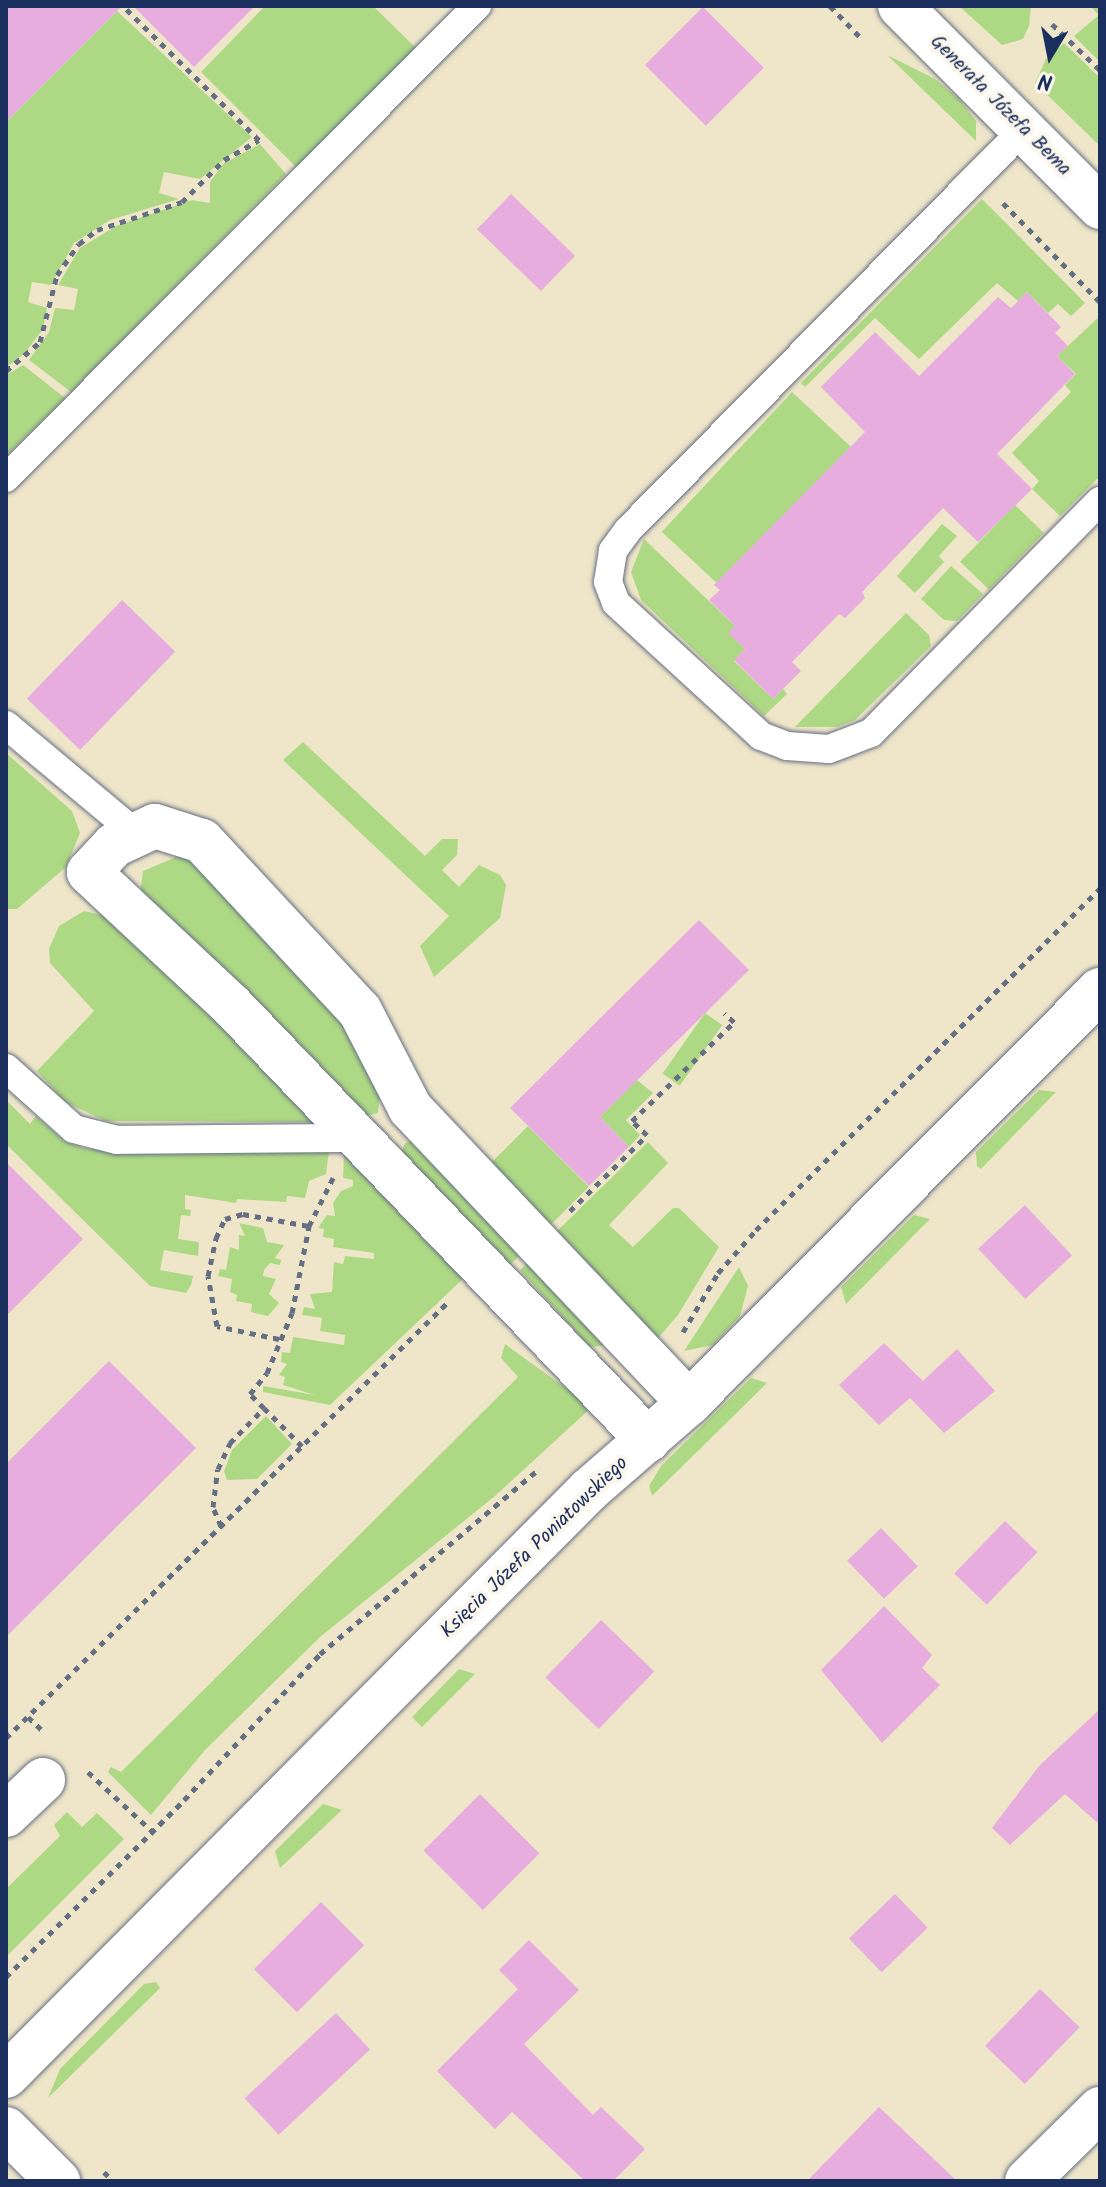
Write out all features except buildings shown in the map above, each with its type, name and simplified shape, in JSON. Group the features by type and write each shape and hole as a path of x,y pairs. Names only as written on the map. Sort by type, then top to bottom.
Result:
{"street":[{"name":"Generała Józefa Bema","path":"900,6 1100,207"},
{"path":"648,1440 348,1138 232,1006 89,872 134,832 155,826 202,841 360,1011 410,1108 649,1366 689,1403"},
{"name":"Księcia Józefa Poniatowskiego","path":"6,2076 589,1490 689,1403 1100,990"},
{"path":"6,1815 43,1780"},
{"path":"1027,2181 1100,2109"},
{"path":"6,2129 58,2181"}],"lane":[{"path":"6,478 477,6"},
{"path":"1023,130 628,530 613,551 608,582 616,603 761,736 787,746 829,749 871,733 1100,501"},
{"path":"6,725 134,832"},
{"path":"6,1068 74,1129 117,1140 348,1138"}],"path":[{"path":"6,371 40,342 57,275 79,244 97,230 182,202 224,160 259,140 125,8"},
{"path":"1052,24 1100,70"},
{"path":"649,1366 688,1327 718,1273 756,1230 1100,888"},
{"path":"538,1245 647,1135 632,1121 734,1022 724,1013"},
{"path":"302,1446 250,1394 267,1373 292,1313 309,1226 332,1185 348,1138"},
{"path":"279,1339 217,1326 208,1276 216,1238 225,1219 243,1214 309,1226"},
{"path":"6,1738 481,1269"},
{"path":"221,1526 213,1507 218,1469 230,1443 264,1408"},
{"path":"6,1977 184,1800 320,1654 549,1461"}],"green space":[{"path":"265,6 373,6 416,48 297,168 201,72"},
{"path":"959,6 1031,6 1029,26 1023,39 1002,45"},
{"path":"1090,6 1100,6 1100,62 1074,36 1099,15"},
{"path":"117,11 252,137 200,179 164,172 159,193 179,199 110,220 74,243 51,285 32,282 28,302 47,308 43,329 24,354 6,367 6,122"},
{"path":"1064,43 1100,78 1100,146 1035,83 1046,59"},
{"path":"887,55 935,79 959,99 976,121 976,141"},
{"path":"260,144 286,174 71,392 29,360 49,332 55,308 74,310 78,289 58,285 80,248 116,226 192,200 210,203 210,182 223,164"},
{"path":"982,199 1085,303 1071,316 1058,304 1048,313 1027,292 1018,301 997,283 919,359 875,318 805,387 801,383"},
{"path":"1100,316 1100,476 1060,516 1032,489 1039,481 1012,453 1071,392 1065,385 1076,374 1057,356"},
{"path":"23,365 65,398 6,456 6,384 8,374"},
{"path":"792,392 851,447 720,586 662,532"},
{"path":"1015,505 1044,533 989,590 960,562"},
{"path":"942,524 957,536 939,556 944,562 915,593 897,576"},
{"path":"644,539 735,626 729,633 745,649 734,661 773,699 783,689 787,694 764,716 641,600 631,572"},
{"path":"951,566 983,594 957,621 944,620 921,599"},
{"path":"906,613 929,635 931,646 855,720 837,727 795,727"},
{"path":"303,742 425,856 442,839 458,839 457,855 442,870 459,887 479,865 500,875 506,885 500,918 434,977 420,946 449,916 283,760"},
{"path":"6,753 72,811 80,833 66,867 17,909 6,909"},
{"path":"176,857 196,859 343,1012 380,1093 378,1113 365,1116 140,892 143,871"},
{"path":"84,911 116,918 313,1118 310,1122 106,1121 65,1102 37,1071 94,1011 50,963 49,949 59,926"},
{"path":"705,1013 722,1025 680,1086 663,1074"},
{"path":"637,1080 653,1093 626,1120 640,1135 629,1147 600,1117"},
{"path":"1039,1090 1056,1092 981,1169 977,1166 976,1152"},
{"path":"6,1100 30,1124 36,1116 64,1141 86,1149 329,1151 326,1174 309,1181 305,1198 287,1196 286,1202 237,1199 236,1203 185,1195 185,1209 191,1210 190,1216 181,1215 178,1239 199,1242 198,1256 164,1250 160,1270 193,1276 191,1285 186,1293 150,1286 6,1144"},
{"path":"528,1126 589,1187 545,1231 484,1170"},
{"path":"418,1139 524,1252 505,1269 401,1153 405,1143"},
{"path":"648,1142 668,1163 609,1225 633,1247 673,1208 679,1208 719,1247 678,1315 653,1344 550,1238"},
{"path":"344,1154 467,1275 330,1405 263,1392 263,1386 315,1395 283,1385 285,1377 279,1375 287,1364 281,1362 282,1352 290,1353 293,1337 344,1345 345,1335 320,1331 322,1318 302,1315 304,1307 315,1309 310,1294 332,1292 334,1262 343,1264 345,1256 374,1259 374,1253 333,1247 334,1239 323,1237 324,1229 318,1228 327,1215 335,1216 333,1203 341,1191 353,1186 353,1180 343,1178"},
{"path":"914,1215 930,1219 846,1304 841,1287"},
{"path":"239,1223 263,1228 267,1242 284,1245 275,1258 281,1260 280,1265 270,1263 264,1270 263,1276 276,1279 269,1294 279,1303 268,1316 251,1312 252,1304 236,1301 237,1295 230,1292 232,1279 218,1276 220,1269 226,1270 230,1247 239,1250 239,1235 245,1236"},
{"path":"531,1260 610,1345 590,1347 520,1270"},
{"path":"739,1267 748,1286 740,1316 713,1345 684,1351"},
{"path":"505,1344 592,1407 495,1496 320,1637 205,1750 151,1815 108,1772 111,1767 121,1772 518,1377 501,1358"},
{"path":"751,1378 767,1383 652,1496 649,1486 661,1466"},
{"path":"266,1416 292,1444 257,1479 227,1480 224,1471 232,1450"},
{"path":"459,1669 475,1674 422,1727 412,1717"},
{"path":"323,1804 342,1810 280,1868 275,1851"},
{"path":"67,1812 82,1827 97,1813 124,1839 6,1957 6,1889 60,1836 54,1825"},
{"path":"156,1982 160,1988 48,2098 60,2069 144,1984"}]}
